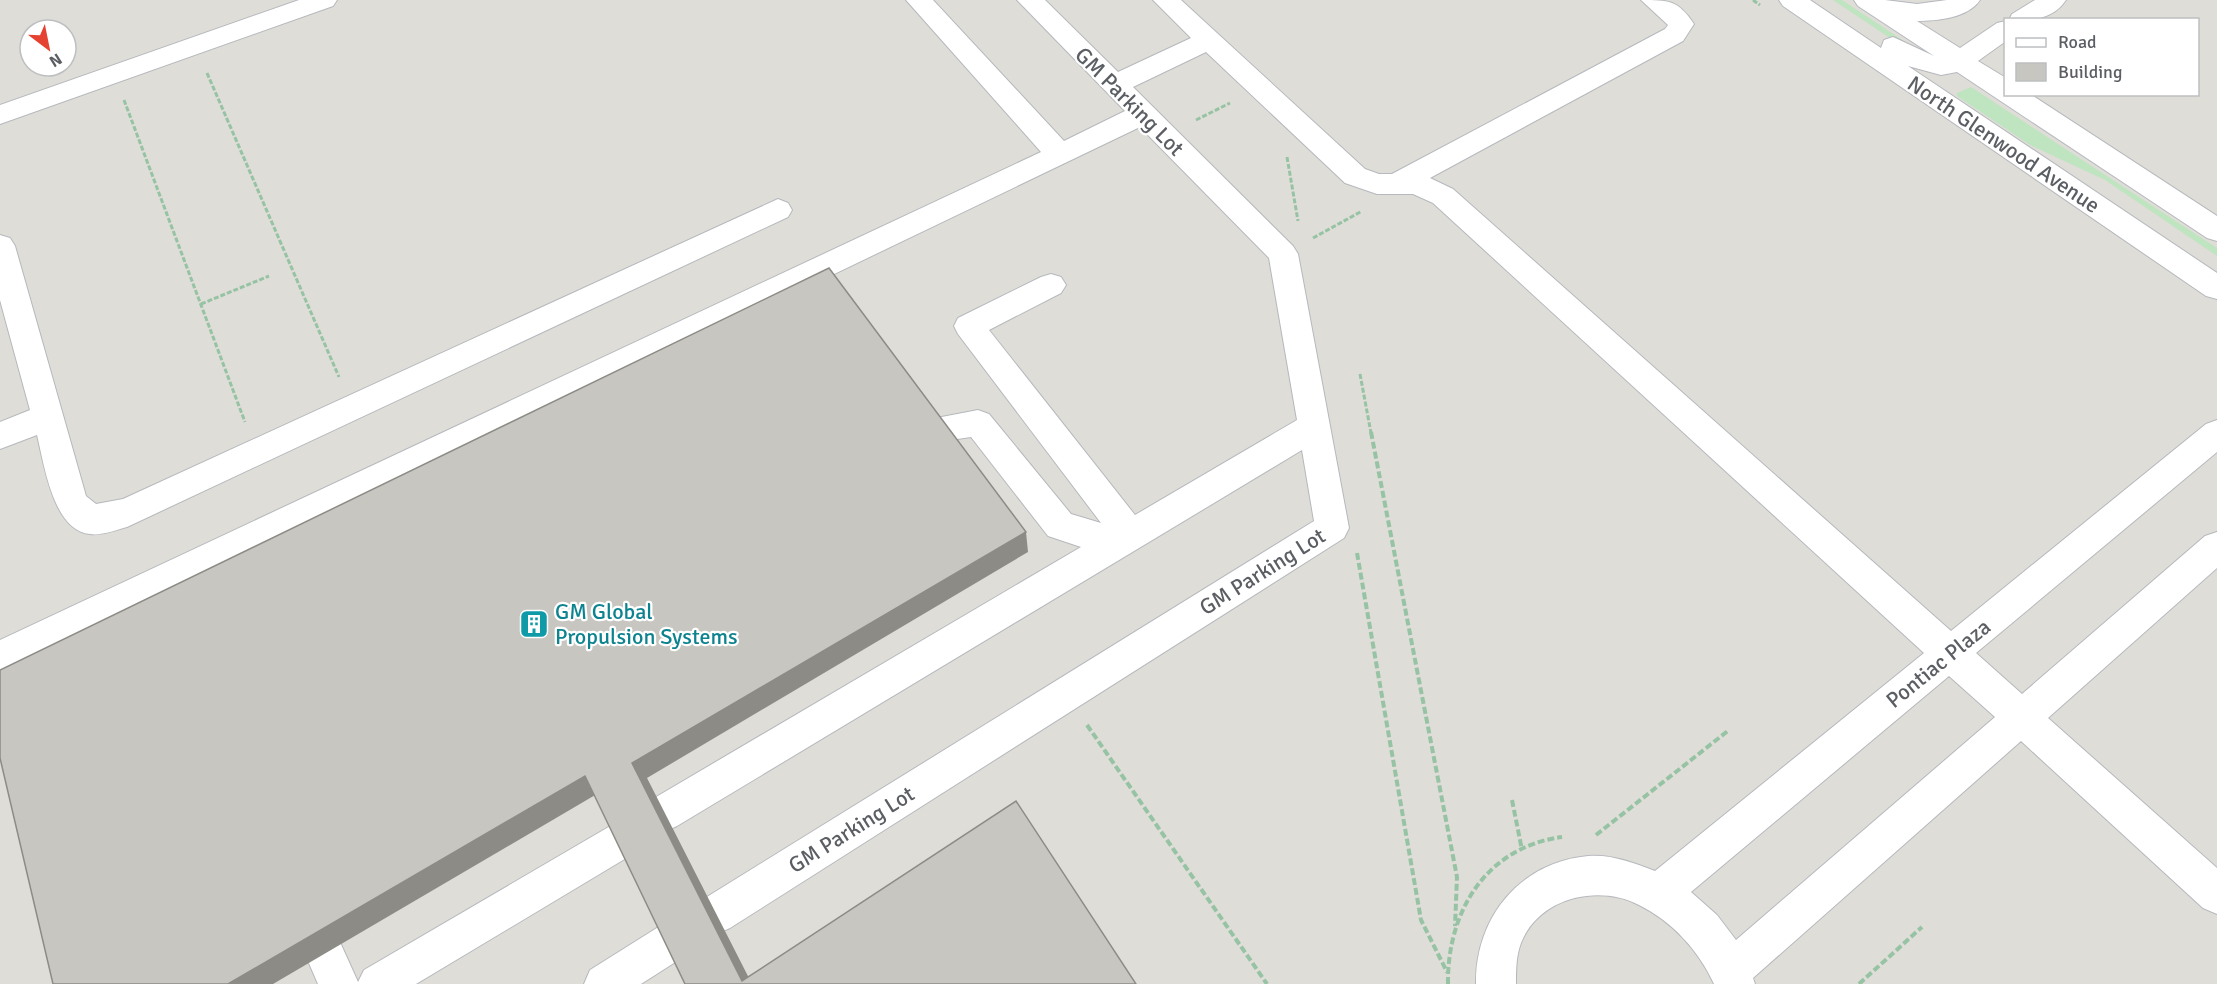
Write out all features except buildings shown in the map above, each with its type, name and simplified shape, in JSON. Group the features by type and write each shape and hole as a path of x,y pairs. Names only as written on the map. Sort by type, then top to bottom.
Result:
{"street":[{"path":"0,115 324,0"},
{"path":"919,0 1060,155"},
{"name":"GM Parking Lot","path":"716,914 1332,528 1283,254 1030,0"},
{"path":"1166,0 1355,176 1377,184 1416,184 1443,196 2217,894"},
{"path":"1396,184 1674,35 1681,24 1673,14 1654,0"},
{"name":"North Glenwood Avenue","path":"1792,0 2217,288"},
{"name":"North Glenwood Avenue","path":"1824,0 1928,66 1949,66 1958,60"},
{"path":"1874,5 1931,13 1956,7 1968,0"},
{"path":"2024,18 2053,0"},
{"name":"North Glenwood Avenue","path":"1874,5 2004,91"},
{"path":"1958,60 2004,30"},
{"path":"1114,85 1209,40"},
{"name":"North Glenwood Avenue","path":"2013,96 2217,230"},
{"path":"0,658 1143,114"},
{"path":"0,246 72,504 90,520 127,513 778,210"},
{"path":"1051,285 969,326 1125,539"},
{"path":"0,436 46,417"},
{"path":"937,429 978,423 1059,525 1125,539"},
{"path":"664,813 1314,426"},
{"name":"Pontiac Plaza","path":"1659,893 2217,433"},
{"path":"1496,984 1495,965 1503,935 1517,909 1541,889 1571,877 1601,875 1632,881 1659,893 1694,919 1714,942 1733,978 2021,717 2217,547"},
{"path":"378,984 624,837"},
{"path":"604,984 674,940"}],"path":[{"path":"195,46 353,408"},
{"path":"114,74 250,435 251,456"},
{"path":"1305,234 1310,239 1360,212 1380,201 1396,184"},
{"path":"1291,220 1299,228"},
{"path":"201,304 269,276"},
{"path":"1360,374 1457,877 1455,926"},
{"path":"1083,719 1267,984"},
{"path":"1512,800 1522,850"},
{"path":"1859,984 1922,927"}],"shaded area":[{"path":"0,0 2217,0 2217,984 0,984"}],"green space":[{"path":"1833,0 1842,0 1922,53 1917,56"},
{"path":"1971,87 2217,248 2217,256 2105,180 2030,145 1957,96 1957,93"}],"place":[{"name":"GM Global Propulsion Systems","path":"534,624"}]}
